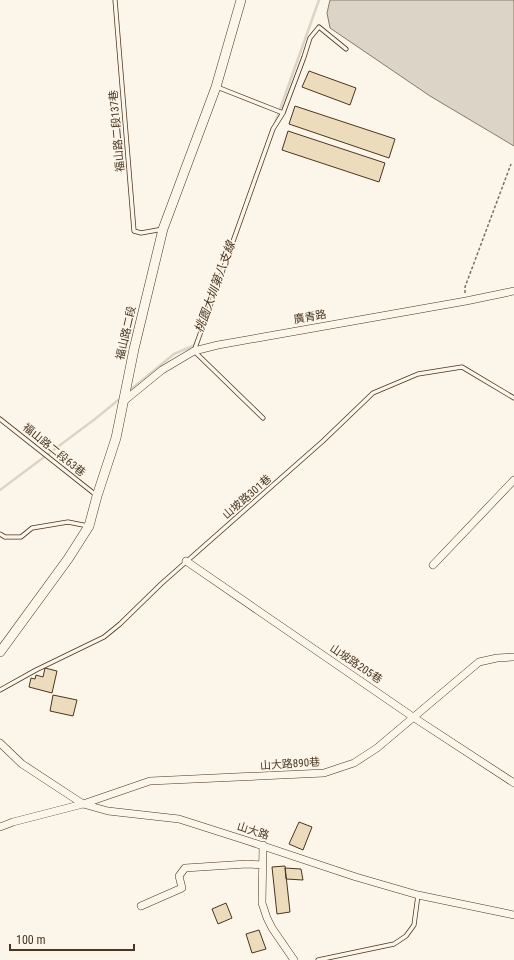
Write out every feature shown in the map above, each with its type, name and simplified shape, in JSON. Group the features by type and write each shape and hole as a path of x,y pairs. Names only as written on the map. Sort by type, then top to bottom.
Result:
{"street":[{"name":"福山路二段","path":"0,652 68,560 89,526 116,438 134,349 163,229 216,87 241,0"},
{"name":"廣青路","path":"124,401 162,370 194,352 218,345 466,301 514,291"},
{"path":"433,565 514,480"},
{"name":"山坡路205巷","path":"186,562 413,717 514,783"},
{"name":"山大路890巷","path":"0,827 13,822 83,804 150,782 324,773 354,763 377,748 479,662 497,658 514,657"},
{"name":"山大路","path":"0,743 22,764 83,804 108,811 179,819 262,845 356,878 418,895 514,915"},
{"path":"262,845 262,903 272,928 294,960"},
{"path":"141,906 182,888 179,876 185,868 247,864 263,865"}],"lane":[{"name":"福山路二段137巷","path":"115,0 134,231 141,233 163,229"},
{"path":"262,418 194,352 273,129 283,113 310,38 319,26 346,49"},
{"path":"216,87 283,113"},
{"name":"山坡路301巷","path":"0,690 36,670 104,637 120,624 161,584 323,441 373,393 418,374 462,367 514,398"},
{"name":"福山路二段63巷","path":"0,419 97,496"},
{"path":"0,534 5,537 21,536 32,528 68,522 89,526"},
{"path":"318,960 394,944 406,936 414,924 418,895"}],"path":[{"path":"466,301 465,287 511,164"}],"shaded area":[{"path":"330,0 514,0 514,146 430,96 330,28 327,13"}],"building":[{"path":"309,71 356,88 350,105 302,87"},
{"path":"295,106 395,139 389,158 289,124"},
{"path":"288,131 385,163 379,182 282,150"},
{"path":"45,668 57,671 52,693 29,687 31,678 35,679 36,675 43,677"},
{"path":"53,695 77,700 73,716 50,711"},
{"path":"299,822 312,827 303,850 289,844"},
{"path":"285,866 290,912 277,914 272,867"},
{"path":"285,868 301,869 303,880 286,879"},
{"path":"226,903 232,918 218,924 212,909"},
{"path":"259,930 266,949 252,953 246,934"}],"waterway":[{"name":"桃園大圳第八支線","path":"274,126 319,0"},
{"name":"桃園大圳第八支線","path":"129,391 174,354 195,345 195,343"},
{"name":"桃園大圳第八支線","path":"0,490 122,397"}]}
